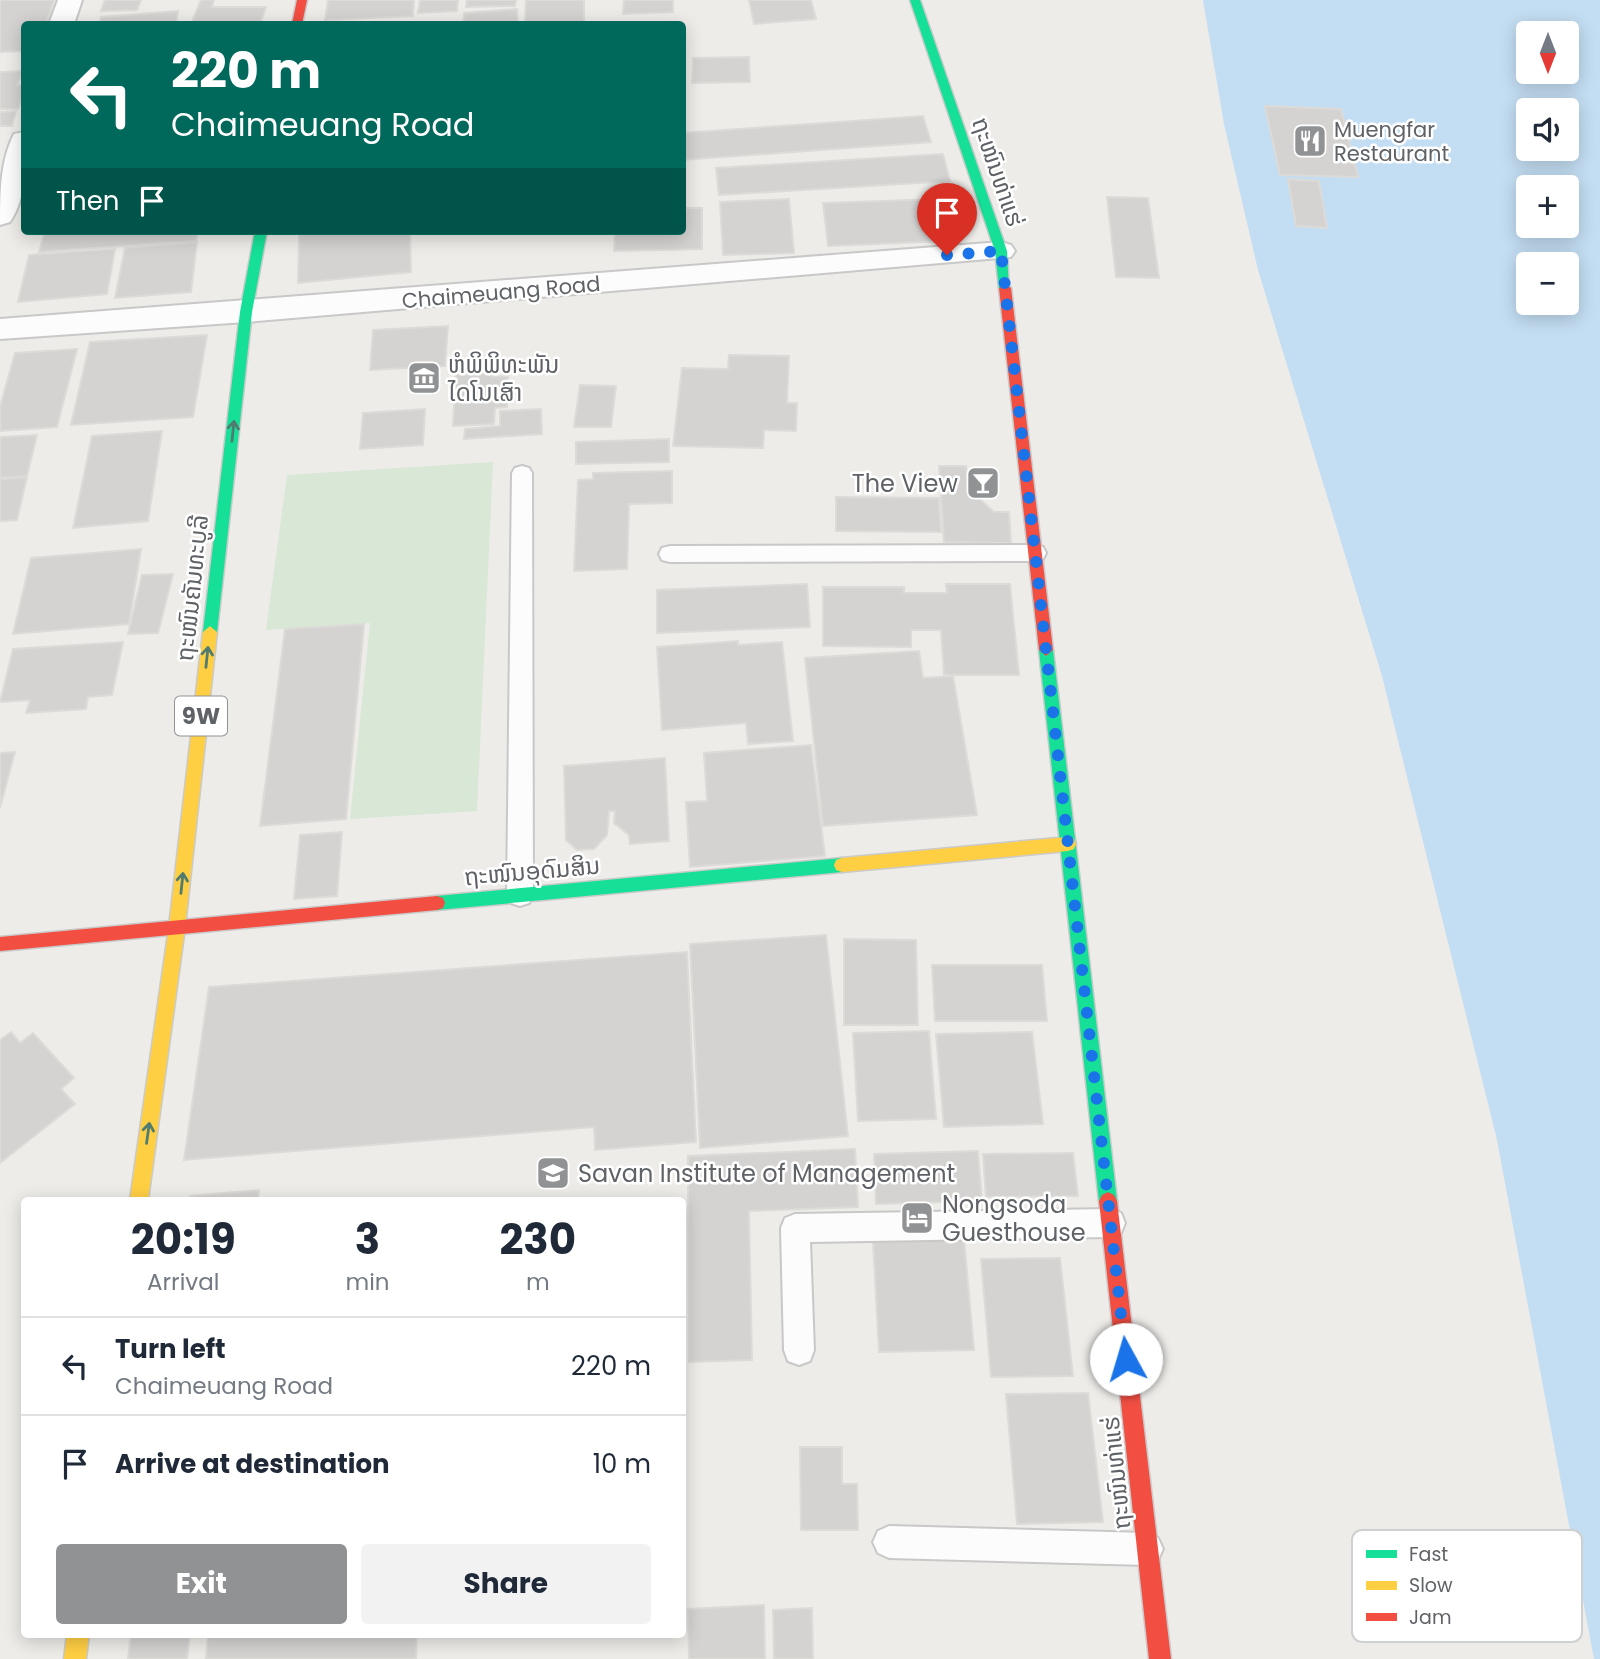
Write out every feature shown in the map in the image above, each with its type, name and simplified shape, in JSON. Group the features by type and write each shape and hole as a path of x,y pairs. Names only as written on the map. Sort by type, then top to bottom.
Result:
{"street":[{"path":"63,21 70,0"},
{"path":"298,21 302,0"},
{"name":"ຖະໜົນທ່າແຮ່","path":"915,0 1001,251 1160,1659"},
{"path":"0,216 21,150"},
{"name":"ຖະໜົນຄັນທະບູລີ","path":"139,1197 177,927 246,312 260,235"},
{"name":"Chaimeuang Road","path":"0,329 246,312 1001,251"},
{"name":"ຖະໜົນອຸດົມສິນ","path":"0,944 1068,845"},
{"path":"75,1659 78,1638"}],"lane":[{"path":"520,895 522,473"},
{"path":"670,554 1035,553"},
{"path":"799,1350 795,1228 1111,1223"},
{"path":"889,1542 1147,1549"}],"green space":[{"path":"493,462 477,811 350,819 370,623 266,630 287,475"}],"water":[{"path":"1203,0 1600,0 1600,1659 1594,1659 1582,1595 1582,1530 1570,1530 1497,1140 1382,676 1258,270 1224,124"}],"building":[{"path":"0,0 54,0 47,21 21,21 21,51 0,52"},
{"path":"105,0 141,0 137,10 101,11"},
{"path":"201,0 214,0 212,7 266,7 261,21 192,21"},
{"path":"328,0 414,0 413,16 325,20"},
{"path":"420,0 458,0 457,11 418,13"},
{"path":"467,0 516,0 515,6 466,7"},
{"path":"526,0 584,0 584,21 525,21"},
{"path":"624,0 673,0 673,12 623,14"},
{"path":"749,0 811,0 816,19 754,24"},
{"path":"517,9 518,21 463,21 464,13"},
{"path":"178,11 176,21 100,21 101,17"},
{"path":"749,57 750,82 692,83 693,58"},
{"path":"21,71 17,85 21,85 18,109 0,109 0,72"},
{"path":"1265,106 1341,109 1358,177 1280,175"},
{"path":"16,111 12,126 0,126 0,112"},
{"path":"923,116 931,142 686,160 686,133"},
{"path":"943,154 950,181 719,195 716,168"},
{"path":"1288,179 1319,181 1327,228 1296,226"},
{"path":"1107,197 1148,198 1159,278 1116,277"},
{"path":"789,199 794,253 723,255 720,202"},
{"path":"940,199 947,241 828,246 823,203"},
{"path":"686,208 702,208 702,249 614,251 615,235 686,235"},
{"path":"44,235 197,235 196,241 39,252"},
{"path":"299,235 410,235 411,272 298,283"},
{"path":"197,242 191,292 115,298 125,248"},
{"path":"115,249 107,294 18,302 29,255"},
{"path":"448,326 445,366 370,370 373,330"},
{"path":"207,335 193,417 71,425 90,342"},
{"path":"77,349 57,427 0,431 0,407 15,353"},
{"path":"729,355 789,356 787,403 797,403 796,431 764,430 763,448 673,446 682,368 728,369"},
{"path":"493,363 492,377 508,376 507,407 495,408 494,424 453,426 456,365"},
{"path":"580,385 616,386 611,427 574,427"},
{"path":"425,409 423,445 360,449 363,413"},
{"path":"541,409 542,434 464,439 465,429 500,426 500,411"},
{"path":"162,431 148,521 73,528 92,436"},
{"path":"37,435 27,476 0,478 0,437"},
{"path":"669,439 669,462 576,464 576,442"},
{"path":"939,466 966,466 968,488 994,512 1009,512 1011,543 944,542"},
{"path":"672,471 672,503 629,504 627,569 574,571 578,480 593,479 593,473"},
{"path":"27,477 17,520 0,521 0,479"},
{"path":"836,497 939,498 941,532 836,531"},
{"path":"141,549 129,624 13,634 31,558"},
{"path":"173,574 158,633 128,634 142,575"},
{"path":"807,584 810,627 657,633 657,590"},
{"path":"946,584 1010,584 1019,675 944,675 941,630 911,630 911,647 823,646 823,587 904,587 904,593 947,593"},
{"path":"364,624 346,819 260,826 285,629"},
{"path":"738,641 738,645 782,642 793,741 748,744 746,723 662,730 657,647"},
{"path":"123,642 112,695 88,697 86,709 26,713 30,700 0,702 13,649"},
{"path":"919,651 923,678 953,676 977,815 823,826 805,658"},
{"path":"811,745 825,856 690,867 686,802 707,801 704,753"},
{"path":"15,752 0,808 0,753"},
{"path":"665,758 669,841 630,844 629,835 614,823 615,811 609,811 607,835 594,849 577,850 566,840 564,766"},
{"path":"342,832 337,896 294,899 300,835"},
{"path":"826,935 848,1136 700,1148 690,944"},
{"path":"844,939 916,940 918,1025 844,1025"},
{"path":"687,952 696,1142 595,1150 594,1127 184,1160 209,987"},
{"path":"932,965 1042,965 1047,1021 935,1021"},
{"path":"929,1031 936,1119 858,1121 853,1033"},
{"path":"11,1032 20,1043 33,1033 74,1078 61,1089 75,1104 0,1163 0,1040"},
{"path":"1032,1032 1043,1124 944,1127 936,1034"},
{"path":"855,1149 858,1207 749,1211 752,1360 689,1362 688,1156"},
{"path":"978,1151 982,1201 876,1204 874,1154"},
{"path":"1073,1153 1078,1196 986,1197 983,1154"},
{"path":"259,1190 258,1197 190,1196"},
{"path":"964,1239 974,1350 879,1352 873,1241"},
{"path":"1060,1258 1073,1376 991,1377 981,1259"},
{"path":"1088,1393 1103,1522 1017,1524 1006,1394"},
{"path":"800,1447 842,1447 842,1484 857,1484 858,1530 801,1530"},
{"path":"764,1605 765,1659 689,1659 688,1609"},
{"path":"812,1608 813,1659 774,1659 773,1610"},
{"path":"131,1638 190,1638 187,1659 128,1659"},
{"path":"208,1638 417,1638 416,1659 206,1659"}],"traffic: fast":[{"path":"915,0 1001,251 1005,288"},
{"path":"210,632 246,312 260,235"},
{"path":"1046,650 1108,1201"},
{"path":"437,903 842,865"}],"traffic: slow":[{"path":"139,1197 177,927 210,632"},
{"path":"842,865 1068,844"},
{"path":"75,1659 78,1638"}],"traffic: jam":[{"path":"298,21 302,0"},
{"path":"1005,288 1046,650"},
{"path":"0,944 437,903"},
{"path":"1108,1201 1160,1659"}],"place":[{"name":"Muengfar Restaurant","path":"1310,141"},
{"name":"ຫໍພິພິທະພັນ ໄດໂນເສົາ","path":"424,378"},
{"name":"The View","path":"983,483"},
{"name":"Savan Institute of Management","path":"553,1173"},
{"name":"Nongsoda Guesthouse","path":"917,1218"}],"route":[{"path":"947,255 1001,251 1126,1359"}]}
